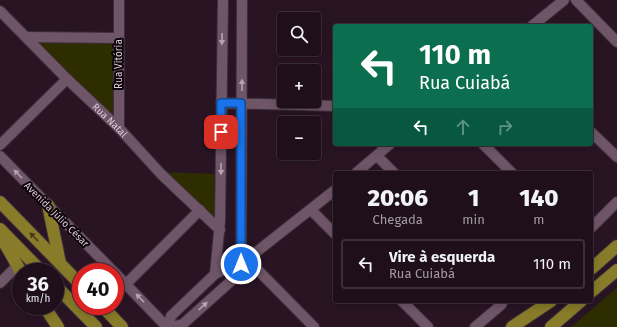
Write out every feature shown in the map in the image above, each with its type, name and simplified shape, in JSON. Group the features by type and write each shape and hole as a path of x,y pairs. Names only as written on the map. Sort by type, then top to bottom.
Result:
{"main road":[{"path":"0,202 60,263"},
{"path":"48,204 60,263"},
{"path":"0,229 33,263"},
{"path":"0,235 16,263"},
{"path":"593,267 617,246"},
{"path":"64,267 72,276"},
{"path":"593,290 617,270"},
{"path":"64,294 96,327"},
{"path":"512,327 548,303"},
{"path":"525,327 552,303"},
{"path":"551,327 579,303"},
{"path":"50,315 58,327"},
{"path":"111,315 122,327"}],"street":[{"name":"Rua Vitória","path":"119,0 119,128"},
{"path":"215,274 220,230 223,0"},
{"path":"242,0 241,103 244,261 231,281 183,324 168,326 171,316 215,274 244,261 333,192"},
{"path":"534,24 564,0"},
{"path":"576,0 617,42"},
{"name":"Rua Natal","path":"0,11 67,79 119,128 161,174 220,230"},
{"path":"26,37 118,38"},
{"path":"0,145 67,79"},
{"path":"221,103 333,106"},
{"path":"593,134 617,157"},
{"path":"358,171 388,146"},
{"path":"485,146 510,171"},
{"name":"Avenida Júlio César","path":"0,156 106,263"},
{"path":"377,156 392,171"},
{"path":"593,226 617,202"},
{"path":"126,284 200,210"},
{"path":"311,210 333,232"},
{"path":"244,261 314,327"},
{"path":"0,283 12,274"},
{"name":"Avenida Júlio César","path":"126,284 168,326"},
{"path":"404,303 428,327"},
{"path":"476,327 502,303"}],"shaded area":[{"path":"29,37 118,39 118,129"},
{"path":"163,172 214,174 215,220"},
{"path":"617,288 617,327 571,327"}],"route":[{"path":"221,132 221,103 241,103 241,264"}]}
